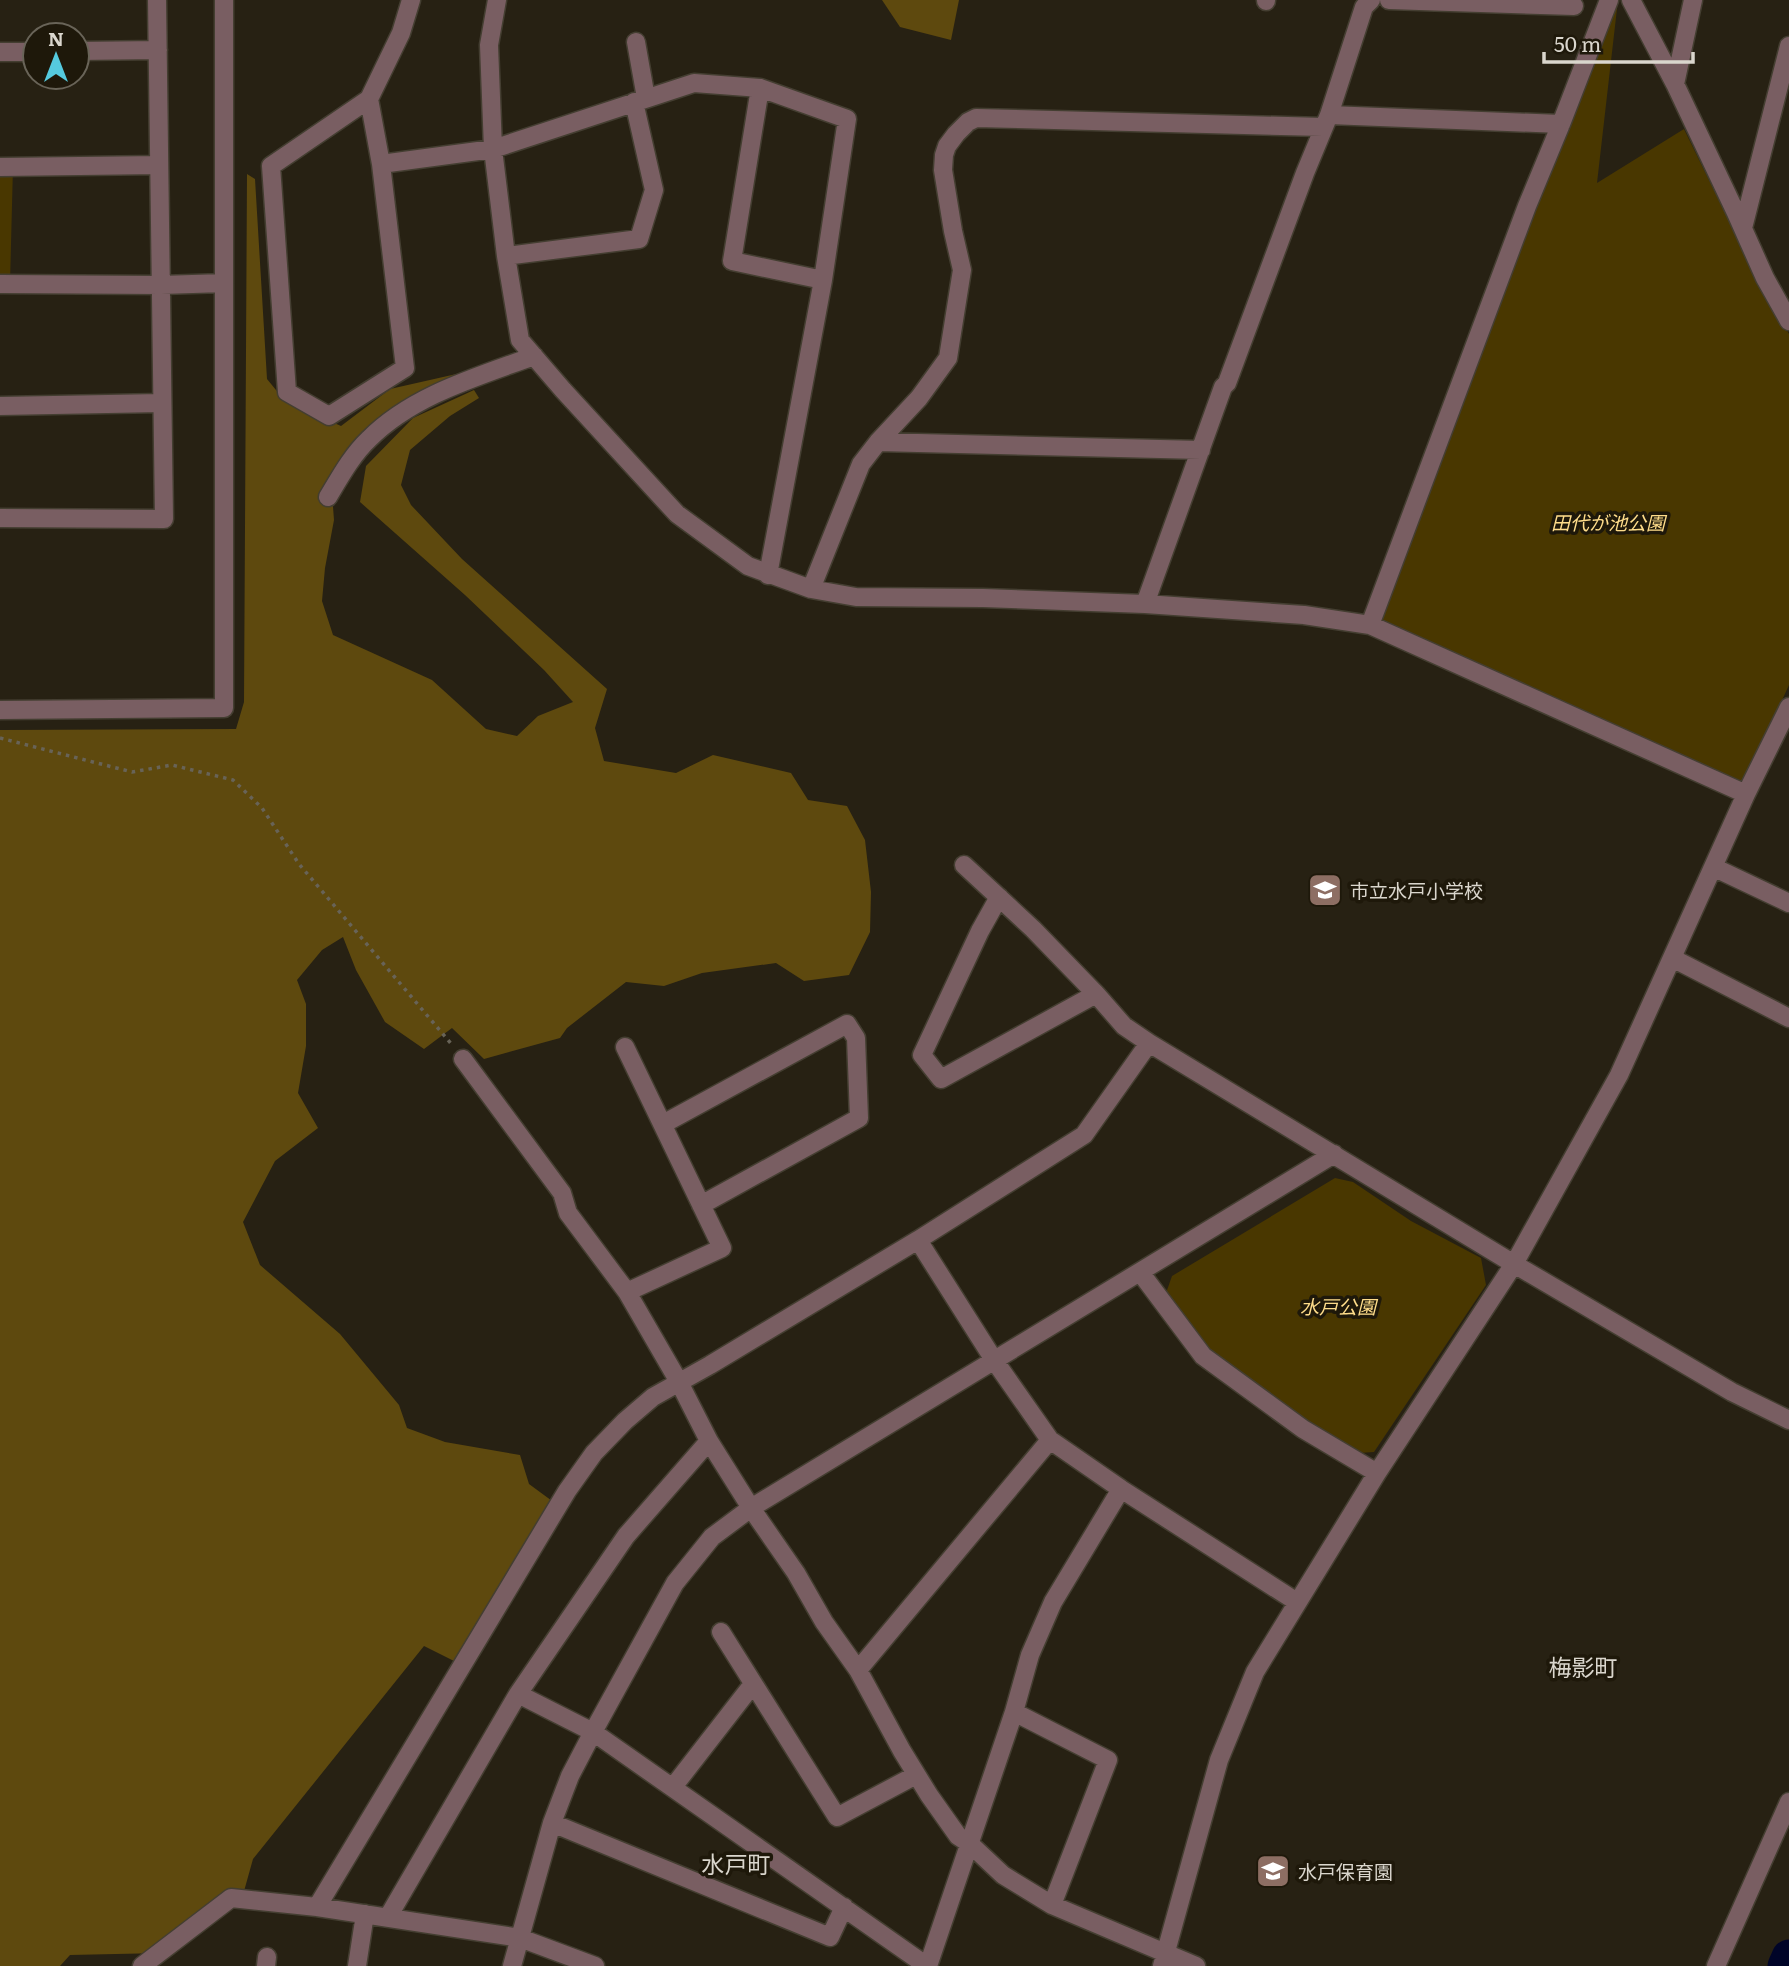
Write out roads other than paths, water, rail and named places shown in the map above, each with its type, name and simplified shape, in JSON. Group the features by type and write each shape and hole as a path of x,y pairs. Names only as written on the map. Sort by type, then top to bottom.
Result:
{"street":[{"path":"0,518 164,519 157,0"},
{"path":"0,710 224,708 224,0"},
{"path":"369,99 381,164 405,368 329,416 287,392 271,166 369,99 401,33 411,0"},
{"path":"497,0 489,45 493,149 506,256 520,340 677,514 748,566 811,589 856,597 1145,604 1304,615 1370,625 1746,794"},
{"path":"1145,604 1223,387 1227,383 1326,121 1364,7 1371,0"},
{"path":"1389,0 1574,6"},
{"path":"1370,625 1522,218 1609,0"},
{"path":"1631,0 1675,84 1765,278 1789,321"},
{"path":"1675,84 1693,0"},
{"path":"506,256 639,239 654,190 640,100 636,42"},
{"path":"1743,228 1789,46"},
{"path":"91,51 158,50"},
{"path":"0,52 21,52"},
{"path":"381,164 493,149 694,83 760,88 847,119 823,280 768,575"},
{"path":"760,88 732,261 823,280"},
{"path":"811,589 860,464 919,398 948,358 962,270 943,170 944,156 947,146 968,122 976,118 1561,124"},
{"path":"0,167 159,165"},
{"path":"0,284 224,283"},
{"path":"328,497 349,462 368,439 394,417 423,400 534,356"},
{"path":"0,405 161,403"},
{"path":"878,442 1201,450"},
{"path":"1164,1960 1219,1760 1255,1672 1377,1473 1514,1264 1619,1074 1746,794 1789,707"},
{"path":"964,865 1033,929 1124,1026 1149,1043 1514,1264 1732,1392 1789,1420"},
{"path":"1713,867 1789,902"},
{"path":"999,897 980,931 922,1055 941,1079 1096,994"},
{"path":"1672,958 1789,1018"},
{"path":"663,1124 848,1024 856,1038 859,1118 701,1205"},
{"path":"317,1907 567,1491 594,1453 653,1397 918,1240 1084,1135 1149,1043"},
{"path":"625,1047 722,1248 627,1292"},
{"path":"463,1059 562,1193 568,1213 627,1292 679,1382 709,1441 796,1573 824,1622 858,1670 916,1775 958,1836 1003,1875 1052,1905 1164,1960 1196,1966"},
{"path":"512,1966 552,1823 570,1776 675,1583 712,1537 751,1508 1334,1154"},
{"path":"918,1240 994,1360 1049,1440 1297,1602"},
{"path":"1140,1272 1203,1356 1303,1429 1377,1473"},
{"path":"858,1670 1049,1440"},
{"path":"388,1917 518,1694 626,1536 709,1441"},
{"path":"518,1694 593,1732 928,1966 1031,1655 1053,1602 1121,1489"},
{"path":"721,1632 837,1817 916,1775"},
{"path":"673,1787 753,1684"},
{"path":"1014,1712 1108,1760 1052,1905"},
{"path":"1716,1966 1789,1802"},
{"path":"552,1823 830,1937 844,1907"},
{"path":"142,1966 231,1898 317,1907 520,1938 595,1966"},
{"path":"357,1966 365,1914"}],"waterway":[{"path":"1785,1966 1789,1957"}],"place":[{"name":"市立水戸小学校","path":"1325,890"},
{"name":"水戸保育園","path":"1273,1871"}],"district":[{"name":"梅影町","path":"1583,1666"},
{"name":"水戸町","path":"736,1863"}],"park label":[{"name":"田代が池公園","path":"1608,522"},
{"name":"水戸公園","path":"1338,1306"}]}
